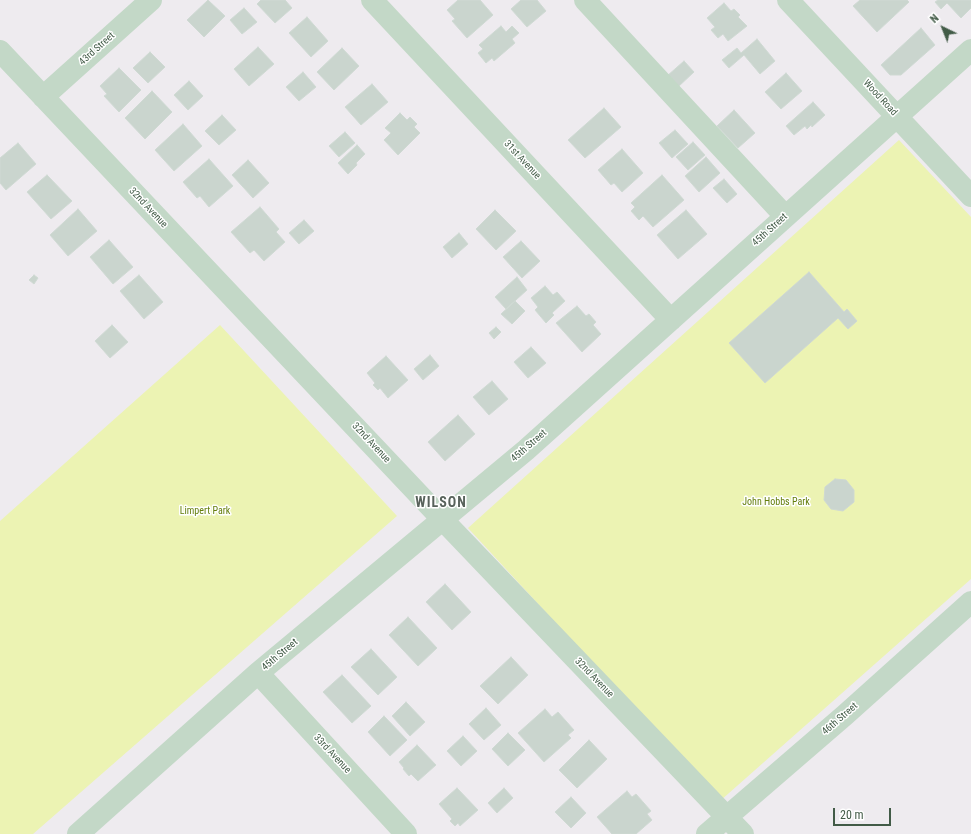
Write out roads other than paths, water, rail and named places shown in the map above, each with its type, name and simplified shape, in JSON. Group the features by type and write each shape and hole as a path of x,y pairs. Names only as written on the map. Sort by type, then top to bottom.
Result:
{"street":[{"name":"43rd Street","path":"43,97 151,0"},
{"name":"31st Avenue","path":"372,0 671,320"},
{"path":"585,0 785,216"},
{"name":"Wood Road","path":"788,0 971,196"},
{"name":"45th Street","path":"78,834 258,673 526,450 971,50"},
{"name":"32nd Avenue","path":"0,51 442,519 743,834"},
{"name":"46th Street","path":"707,834 971,602"},
{"name":"33rd Avenue","path":"258,673 406,834"}],"district":[{"name":"WILSON","path":"441,503"}],"park label":[{"name":"John Hobbs Park","path":"776,502"},
{"name":"Limpert Park","path":"205,511"}]}
